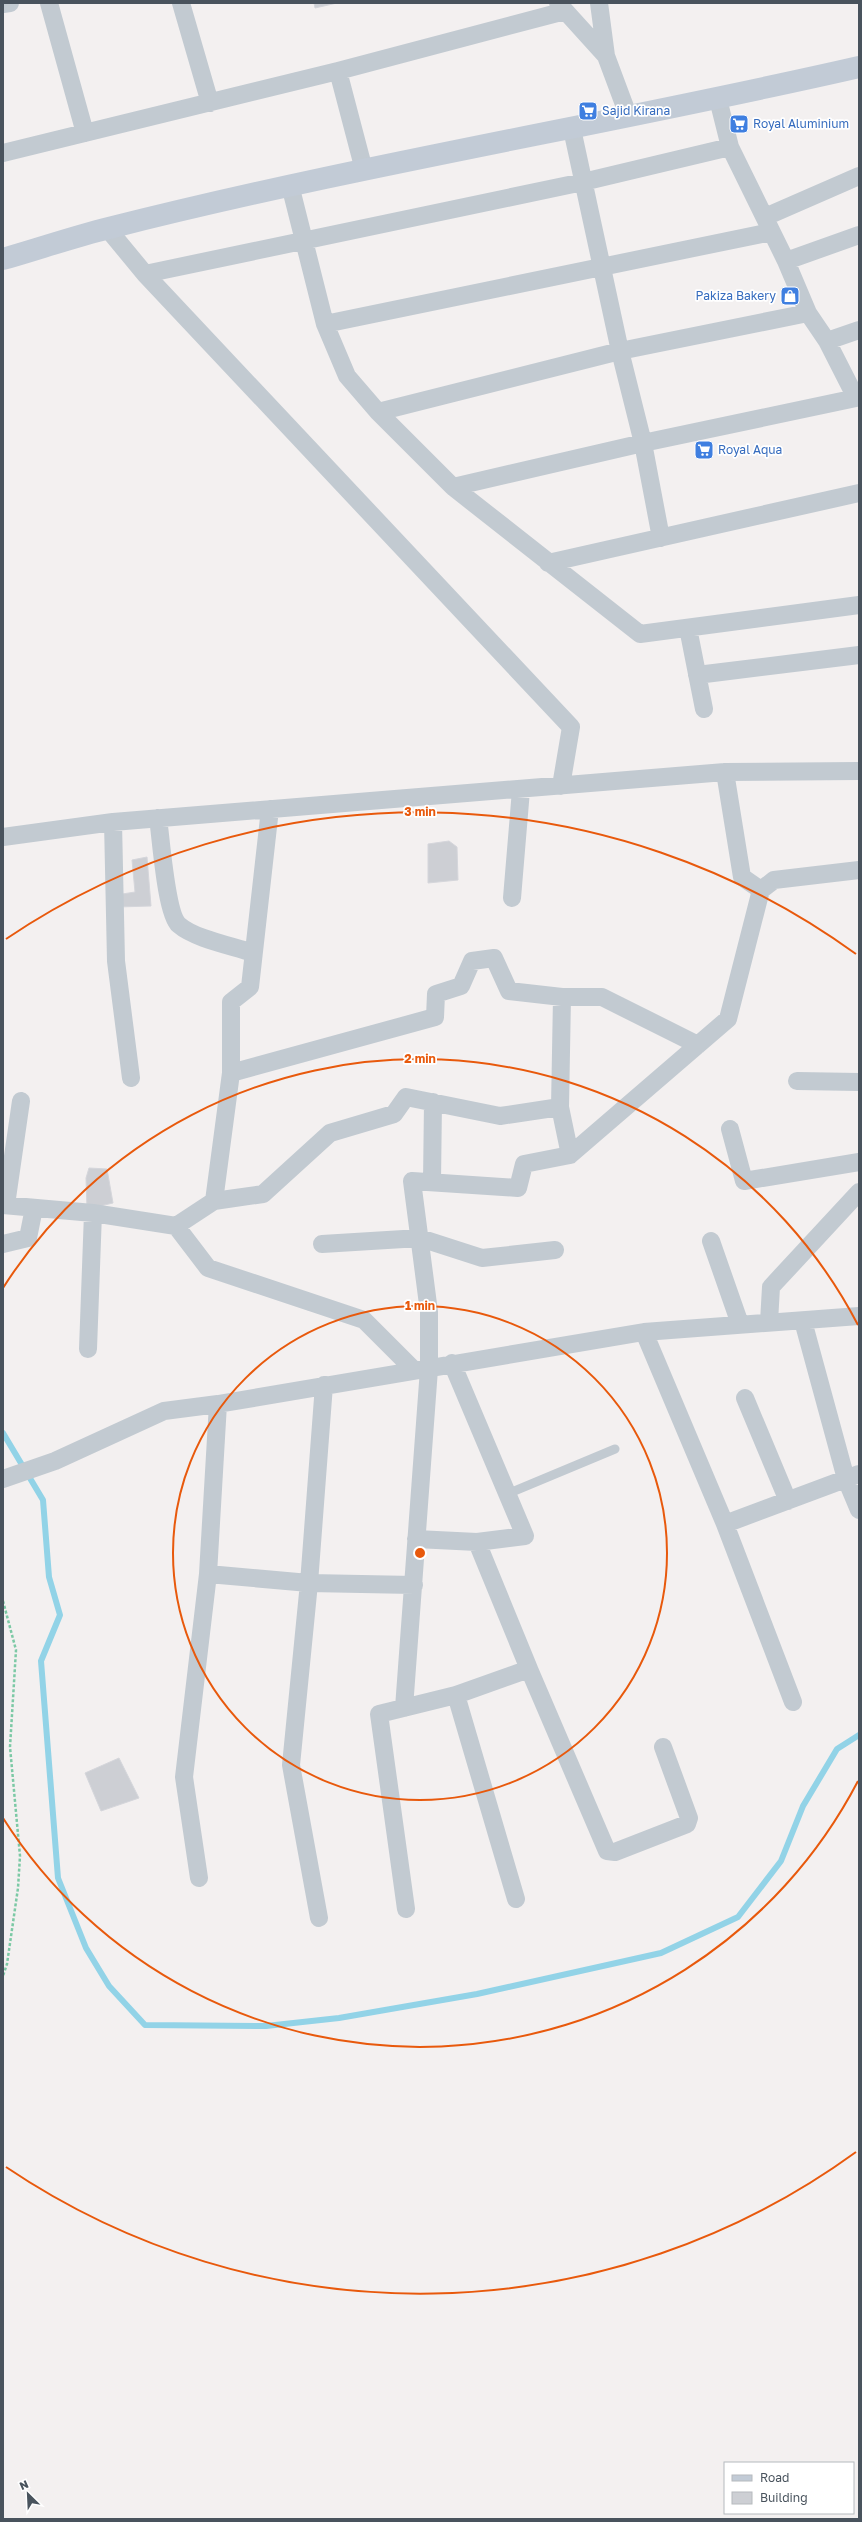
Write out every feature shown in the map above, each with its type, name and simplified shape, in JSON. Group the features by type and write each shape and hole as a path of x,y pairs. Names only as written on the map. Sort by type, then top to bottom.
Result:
{"main road":[{"path":"3,259 107,228 290,185 572,129 628,115 718,99 859,67"}],"street":[{"path":"3,4 10,3"},
{"path":"49,3 85,134"},
{"path":"181,3 210,103"},
{"path":"599,3 606,56 628,115"},
{"path":"3,153 338,72 561,7 606,56"},
{"path":"338,72 364,170"},
{"path":"453,487 643,443 856,398 827,341 808,313 786,261 730,147 718,99"},
{"path":"572,129 620,351 643,443 661,538"},
{"path":"145,274 583,182 730,147"},
{"path":"325,324 602,266 768,225 859,176"},
{"path":"290,185 325,324 347,376 378,412 453,487 640,634 859,605"},
{"path":"107,228 145,274 571,727 561,786"},
{"path":"786,261 859,235"},
{"path":"378,412 620,351 808,313"},
{"path":"827,341 859,330"},
{"path":"548,563 859,493"},
{"path":"688,628 704,709"},
{"path":"697,675 859,655"},
{"path":"725,772 742,877 761,890"},
{"path":"3,837 113,822 521,790 725,772 859,772"},
{"path":"512,898 521,790"},
{"path":"214,1201 231,1073 231,1002 250,987 270,809"},
{"path":"158,818 170,910 178,924 190,932 253,953"},
{"path":"113,822 116,962 131,1078"},
{"path":"404,1708 414,1585 422,1369 429,1312 412,1181 518,1188 524,1164 570,1155 728,1020 761,890 774,880 859,870"},
{"path":"231,1073 435,1016 436,994 462,986 472,961 494,958 509,991 562,997 602,997 698,1045"},
{"path":"562,997 560,1107 570,1155"},
{"path":"797,1081 859,1082"},
{"path":"21,1101 5,1205 93,1213 176,1226 214,1201 263,1194 330,1133 394,1114 406,1097 500,1116 560,1107"},
{"path":"432,1102 432,1182"},
{"path":"730,1129 744,1181 859,1162"},
{"path":"769,1322 771,1287 859,1192"},
{"path":"3,1244 28,1238 34,1208"},
{"path":"88,1349 93,1213"},
{"path":"176,1226 208,1268 364,1320 422,1369"},
{"path":"322,1244 420,1238 482,1258 555,1250"},
{"path":"711,1241 740,1324"},
{"path":"7,1478 48,1464 164,1411 218,1404 452,1363 644,1332 859,1316"},
{"path":"803,1321 853,1477 859,1510"},
{"path":"644,1332 725,1524 793,1702"},
{"path":"416,1539 477,1542 525,1536 452,1363"},
{"path":"319,1918 291,1765 309,1583 324,1385"},
{"path":"745,1398 788,1501"},
{"path":"199,1878 184,1777 208,1574 218,1404"},
{"path":"725,1524 853,1477"},
{"path":"477,1542 607,1851 615,1852 687,1824 689,1818 663,1747"},
{"path":"208,1574 309,1583 414,1585"},
{"path":"406,1909 379,1714 456,1696 530,1669"},
{"path":"456,1696 516,1899"}],"lane":[{"path":"507,1494 614,1450"}],"path":[{"path":"3,1601 16,1650 10,1747 20,1856 18,1888 7,1964 3,1976"}],"building":[{"path":"314,3 337,3 315,8"},
{"path":"449,841 457,847 458,880 428,883 428,844"},
{"path":"147,857 151,906 117,907 116,895 135,892 132,860"},
{"path":"89,1168 107,1169 113,1203 87,1209 86,1178"},
{"path":"119,1758 139,1798 101,1811 85,1773"}],"waterway":[{"path":"3,1433 43,1500 49,1577 60,1615 41,1661 58,1878 86,1948 109,1986 145,2025 266,2026 339,2018 477,1994 661,1953 738,1917 781,1861 803,1806 837,1749 859,1735"}],"place":[{"name":"Sajid Kirana","path":"588,111"},
{"name":"Royal Aluminium","path":"739,124"},
{"name":"Pakiza Bakery","path":"790,296"},
{"name":"Royal Aqua","path":"704,450"}]}
